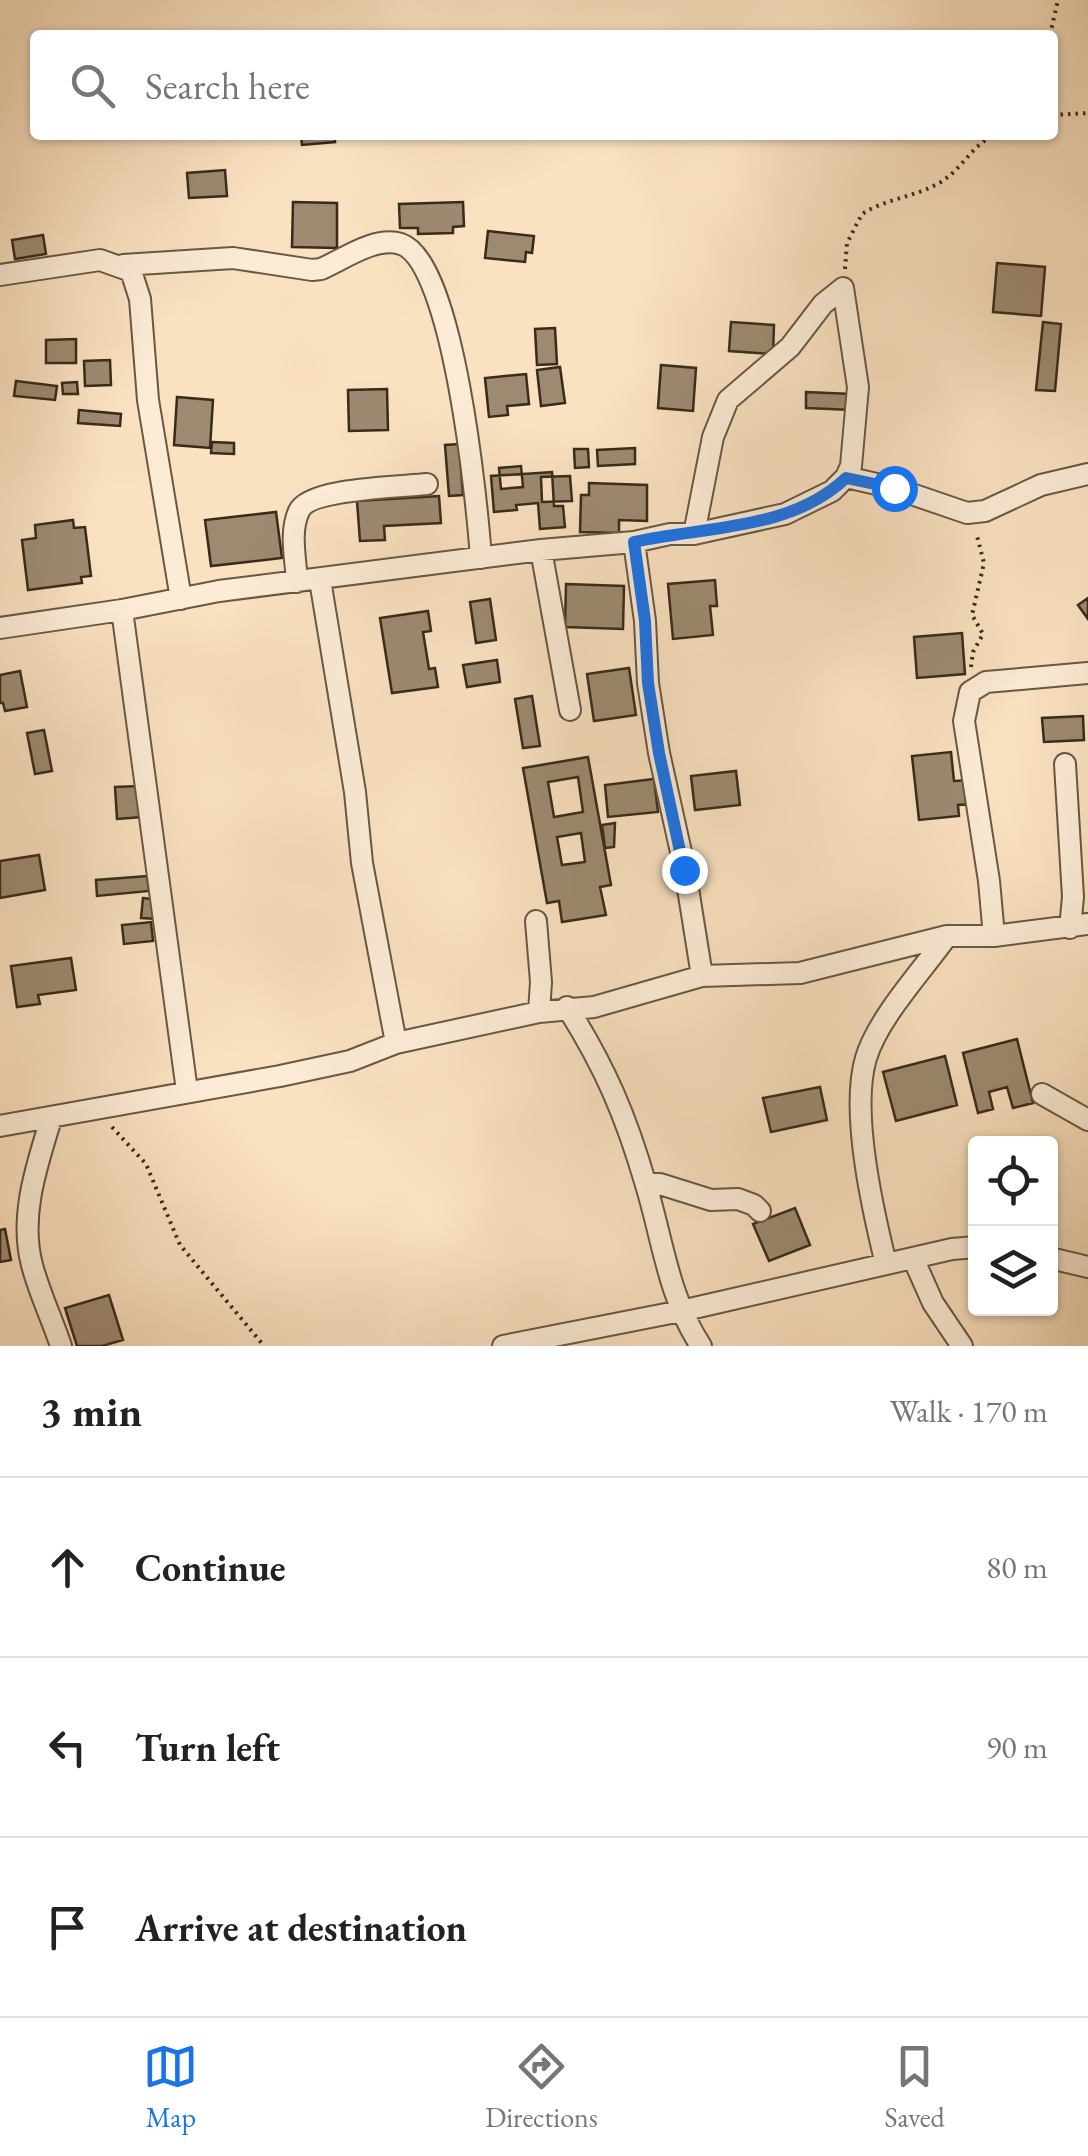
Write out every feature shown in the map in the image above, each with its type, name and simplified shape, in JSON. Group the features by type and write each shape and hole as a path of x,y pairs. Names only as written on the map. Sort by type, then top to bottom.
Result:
{"street":[{"path":"123,266 233,258 312,270 378,244 394,243 410,249 428,276 462,386 481,558"},
{"path":"0,275 100,260 132,271 140,299 148,400 181,599"},
{"path":"0,628 297,582 694,534 785,514 832,491 846,478 856,438 858,387 843,288"},
{"path":"694,534 713,436 728,400 790,347 823,304 843,288"},
{"path":"846,478 894,488 967,513 984,510 1041,485 1088,474"},
{"path":"297,582 295,528 307,501 326,495 427,484"},
{"path":"634,542 654,718 702,976"},
{"path":"541,550 570,710"},
{"path":"320,580 355,792 362,863 396,1043"},
{"path":"122,610 188,1091"},
{"path":"994,936 964,721 974,687 986,682 1088,673"},
{"path":"0,1126 350,1061 396,1043 539,1012 594,1007 702,976 800,973 946,936 994,936 1079,926 1072,897 1065,764"},
{"path":"536,921 539,1012"},
{"path":"886,1264 864,1154 862,1077 870,1046 946,936"},
{"path":"567,1007 621,1104 646,1184 667,1275 701,1346"},
{"path":"1042,1094 1088,1120"},
{"path":"51,1119 36,1168 27,1236 32,1266 61,1346"},
{"path":"646,1184 660,1184 711,1200 738,1198 760,1211"},
{"path":"502,1346 968,1248"},
{"path":"913,1258 933,1304 962,1346"},
{"path":"1058,1260 1088,1267"}],"path":[{"path":"1051,30 1058,0"},
{"path":"1058,114 1088,112"},
{"path":"843,288 847,243 862,214 934,186 985,140"},
{"path":"967,513 984,556 972,615 982,634 971,660 974,687"},
{"path":"94,1110 146,1164 180,1244 264,1346"}],"building":[{"path":"302,140 335,140 335,142 302,145"},
{"path":"225,170 227,196 189,198 187,173"},
{"path":"293,202 337,203 337,248 292,247"},
{"path":"463,202 464,226 453,227 453,233 418,234 418,228 400,228 399,204"},
{"path":"488,231 534,236 532,253 526,252 525,262 485,258"},
{"path":"43,235 46,254 15,259 12,240"},
{"path":"997,263 1045,267 1041,316 993,312"},
{"path":"731,322 774,325 773,354 729,351"},
{"path":"1043,322 1061,324 1055,391 1036,390"},
{"path":"555,328 557,364 537,365 535,329"},
{"path":"76,339 76,363 46,363 46,340"},
{"path":"110,360 111,385 85,386 84,361"},
{"path":"661,365 696,368 693,411 658,408"},
{"path":"560,367 565,403 541,406 537,370"},
{"path":"526,374 529,404 507,406 508,415 489,417 485,378"},
{"path":"16,381 57,386 55,400 14,396"},
{"path":"77,382 78,394 63,394 62,383"},
{"path":"387,389 388,430 349,431 348,390"},
{"path":"806,392 852,394 852,410 806,408"},
{"path":"177,397 213,400 210,448 174,445"},
{"path":"79,410 121,414 120,426 78,423"},
{"path":"212,442 234,443 234,454 211,453"},
{"path":"459,444 463,495 449,496 445,445"},
{"path":"635,448 635,464 598,466 597,450"},
{"path":"574,449 588,449 589,467 575,468"},
{"path":"521,466 523,487 501,489 499,468"},
{"path":"552,472 554,506 563,506 565,527 540,529 538,503 494,512 491,476"},
{"path":"570,476 572,501 542,502 541,477"},
{"path":"589,483 647,485 647,521 619,520 619,533 580,532 581,495 589,495"},
{"path":"439,496 441,523 384,526 385,540 360,541 357,501"},
{"path":"276,512 282,558 211,566 205,520"},
{"path":"73,520 74,528 85,527 91,576 81,577 82,583 28,590 22,540 36,538 35,525"},
{"path":"715,580 717,606 710,606 713,635 673,639 668,584"},
{"path":"566,584 624,586 623,629 565,627"},
{"path":"1088,598 1088,619 1078,605"},
{"path":"490,599 496,640 476,643 470,602"},
{"path":"428,611 431,631 423,632 429,669 435,668 438,687 392,693 380,618"},
{"path":"962,633 965,674 917,678 914,637"},
{"path":"497,660 500,682 467,687 463,665"},
{"path":"629,668 636,715 594,721 587,674"},
{"path":"20,671 27,707 5,711 0,703 0,675"},
{"path":"532,696 540,746 523,748 515,699"},
{"path":"1083,716 1084,740 1044,742 1042,718"},
{"path":"44,730 52,771 35,774 27,733"},
{"path":"951,752 954,781 971,780 973,804 958,805 959,816 919,820 912,756"},
{"path":"588,757 611,885 600,887 606,915 562,922 559,901 547,903 523,768","holes":["578,777 583,812 554,817 548,782","581,833 585,862 562,865 557,837"]},
{"path":"736,771 740,805 695,810 691,776"},
{"path":"654,779 658,812 608,817 605,785"},
{"path":"140,786 142,817 117,819 115,787"},
{"path":"615,823 614,847 605,848 602,825"},
{"path":"39,855 45,890 0,898 0,861"},
{"path":"147,876 149,891 97,896 96,880"},
{"path":"143,898 160,900 158,919 141,918"},
{"path":"151,922 153,941 124,944 122,925"},
{"path":"71,958 76,990 38,995 40,1004 17,1007 11,966"},
{"path":"1017,1039 1033,1103 1013,1108 1007,1087 989,1092 993,1109 978,1113 963,1053"},
{"path":"945,1056 957,1105 896,1121 883,1072"},
{"path":"820,1087 827,1120 771,1132 763,1098"},
{"path":"795,1208 810,1245 769,1261 753,1224"},
{"path":"5,1229 11,1260 0,1262 0,1230"},
{"path":"109,1295 123,1340 102,1346 77,1346 65,1308"}],"route":[{"path":"684,870 648,683 645,621 634,542 670,534 694,534 785,514 832,491 846,478 894,488"}]}
